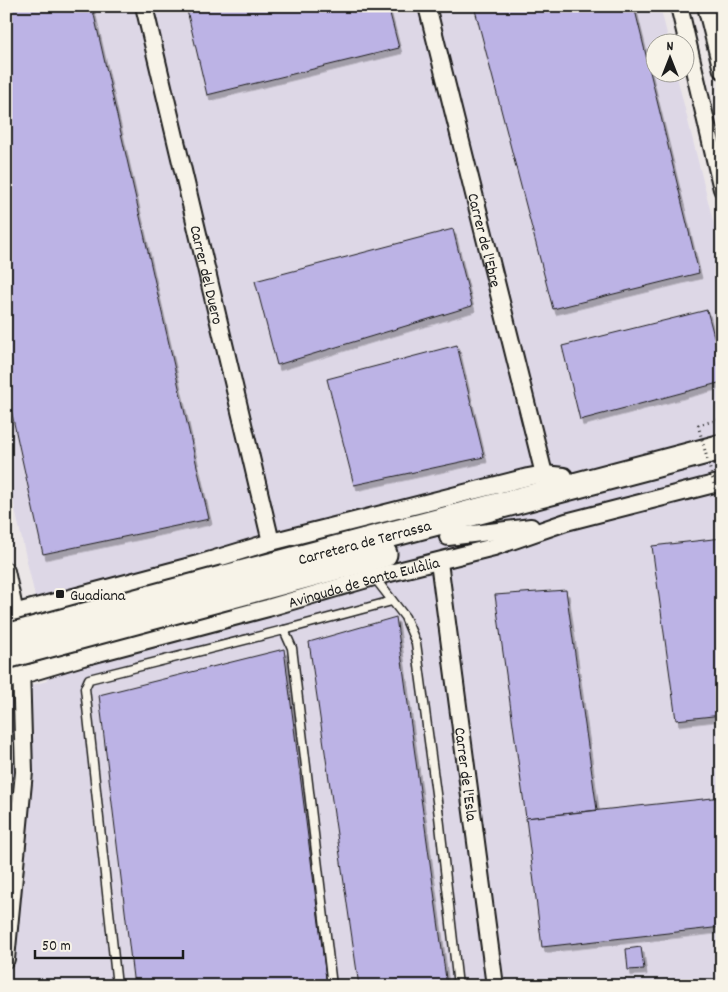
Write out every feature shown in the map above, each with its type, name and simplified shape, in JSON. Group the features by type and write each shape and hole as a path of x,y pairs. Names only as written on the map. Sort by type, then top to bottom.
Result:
{"main road":[{"path":"501,505 554,475 722,432"},
{"name":"Carretera de Terrassa","path":"6,656 227,587 501,505 722,447"},
{"name":"Carretera de Terrassa","path":"6,637 448,537 722,465"}],"street":[{"name":"Carrer del Duero","path":"144,6 271,542"},
{"name":"Carrer de l'Ebre","path":"427,6 554,475"},
{"path":"679,6 717,147 722,189"},
{"path":"706,6 717,31 722,70"},
{"path":"11,614 198,564 271,542 554,475"},
{"name":"Avinguda de Santa Eulàlia","path":"14,678 83,657 268,608 374,577 494,548 566,522 719,489"},
{"name":"Carretera de Terrassa","path":"448,537 566,522"},
{"name":"Carrer de l'Esla","path":"439,562 496,986"},
{"path":"6,571 11,614 14,678 24,772 6,959"}],"lane":[{"path":"374,577 405,616 416,643 439,816 458,986"},
{"path":"117,986 85,688 89,679 392,601"},
{"path":"284,630 292,648 332,986"}],"path":[{"path":"719,489 698,425 722,419"}],"shaded area":[{"path":"6,6 660,6 666,32 646,32 646,82 678,82 722,257 722,986 6,986 6,692 47,681 34,592 6,470"}],"building":[{"path":"6,6 92,6 209,519 43,554 6,387"},
{"path":"186,6 388,6 399,48 207,95"},
{"path":"474,6 634,6 646,55 646,82 653,82 699,273 553,309"},
{"path":"453,229 472,306 277,365 255,281"},
{"path":"707,310 722,366 722,382 580,420 562,346"},
{"path":"457,345 484,457 354,485 327,379"},
{"path":"722,538 722,715 676,720 652,546"},
{"path":"566,590 597,810 526,818 495,595"},
{"path":"396,617 447,986 359,986 309,642"},
{"path":"284,649 327,986 134,986 99,695"},
{"path":"722,797 722,927 542,947 526,818"},
{"path":"641,947 644,969 628,970 626,949"}],"place":[{"name":"Guadiana","path":"60,594"}]}
